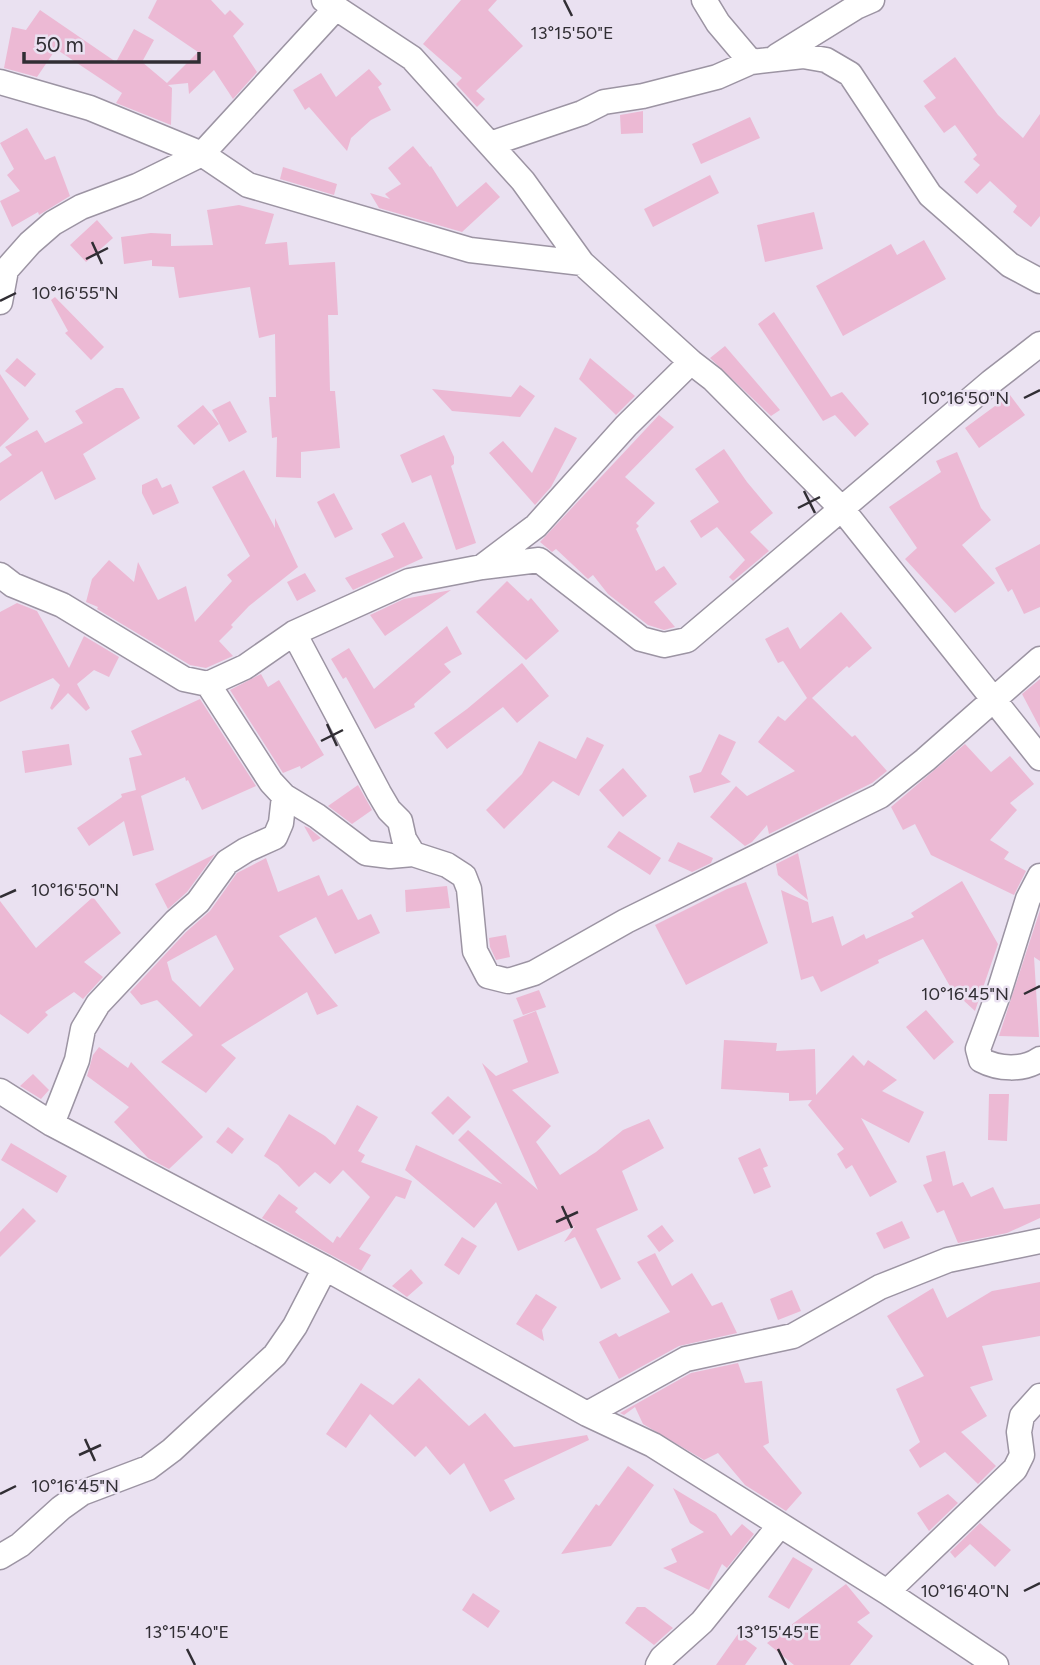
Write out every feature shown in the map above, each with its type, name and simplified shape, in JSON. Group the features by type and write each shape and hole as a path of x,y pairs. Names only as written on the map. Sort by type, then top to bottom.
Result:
{"street":[{"path":"704,0 718,23 760,61 803,56 826,60 850,74 930,195 1010,265 1040,281"},
{"path":"490,144 582,113 604,102 643,96 717,77 760,61 872,0"},
{"path":"0,297 6,270 30,243 53,223 81,207 137,187 202,155 329,5 412,58 523,181 582,262 713,379 842,509 1040,758"},
{"path":"2,88 90,108 202,155 248,185 470,250 582,262"},
{"path":"0,575 13,584 62,605 184,679 208,684 245,667 294,633 409,580 482,566 539,560 641,639 664,645 687,640 991,382 1040,344"},
{"path":"482,566 536,526 626,426 691,362"},
{"path":"294,633 379,793 389,810 400,821 404,839 413,854"},
{"path":"208,684 271,782 284,796 317,816 366,853 390,856 413,854 447,864 464,876 469,889 475,951 488,976 508,981 534,973 626,920 880,796 1040,659"},
{"path":"52,1124 77,1060 83,1029 98,1004 176,921 198,902 227,862 275,837 281,823 284,796"},
{"path":"1040,876 1028,899 978,1049 981,1060 994,1067 1031,1065 1040,1059"},
{"path":"0,1091 52,1124 324,1268 587,1414 653,1445 887,1592 996,1665"},
{"path":"587,1414 686,1359 793,1336 880,1287 948,1260 1040,1241"},
{"path":"0,1557 20,1545 82,1493 148,1468 172,1450 275,1355 295,1326 324,1268"},
{"path":"887,1592 1014,1469 1022,1455 1019,1432 1022,1416 1040,1396"},
{"path":"658,1665 662,1658 702,1622 779,1525"}],"building":[{"path":"157,0 211,0 225,15 230,10 244,24 233,36 257,72 233,99 214,70 189,94 188,83 168,85 172,88 171,125 116,103 122,93 56,49 37,77 4,68 12,27 26,30 40,10 116,62 134,29 154,40 142,62 167,83 198,52 148,18"},
{"path":"461,0 497,0 488,10 523,46 476,91 485,99 477,107 456,84 462,78 423,44"},
{"path":"955,57 998,115 1023,138 1040,114 1040,216 1031,227 1013,212 1017,206 990,181 977,194 964,182 980,165 973,159 977,155 955,125 944,133 924,106 936,98 923,81"},
{"path":"369,69 382,84 378,87 391,110 371,120 351,138 347,151 309,107 305,110 293,90 321,73 336,97"},
{"path":"643,111 643,133 621,134 620,115"},
{"path":"750,117 760,138 701,164 692,144"},
{"path":"27,128 45,160 55,156 70,196 39,215 38,212 12,227 0,201 20,191 7,175 14,169 0,143"},
{"path":"413,146 431,166 457,207 486,182 500,197 462,232 379,208 370,193 390,199 385,194 401,184 388,168"},
{"path":"283,167 337,184 334,195 280,179"},
{"path":"710,175 719,193 653,227 644,209"},
{"path":"239,205 274,214 265,244 287,242 289,265 335,262 338,315 328,315 330,391 335,391 340,448 301,452 301,478 276,477 277,437 272,438 269,397 276,397 275,334 259,338 250,287 179,298 174,267 152,266 152,260 124,264 121,237 151,233 171,234 171,246 213,245 207,210"},
{"path":"814,212 823,249 765,262 757,225"},
{"path":"97,220 113,238 86,262 70,245"},
{"path":"924,240 946,279 843,336 816,286 891,244 897,255"},
{"path":"55,297 104,347 91,360 65,333 68,331 51,300"},
{"path":"774,312 831,397 842,392 869,424 855,437 835,415 823,421 758,324"},
{"path":"725,346 780,410 771,416 710,358"},
{"path":"17,358 36,374 25,387 5,371"},
{"path":"590,358 635,396 616,415 579,379"},
{"path":"0,374 29,419 0,447"},
{"path":"520,385 535,396 520,417 452,411 432,389 511,397"},
{"path":"116,388 123,388 140,418 83,454 96,479 55,500 42,471 0,501 0,463 12,455 5,447 37,430 45,443 83,423 75,411"},
{"path":"1010,395 1025,415 979,448 965,428"},
{"path":"230,401 247,432 229,442 212,410"},
{"path":"203,405 219,424 194,445 177,426"},
{"path":"659,415 674,427 625,477 655,503 636,523 639,526 636,529 656,571 664,566 677,584 654,602 675,627 664,630 648,625 608,594 593,575 588,579 556,549 552,552 540,542"},
{"path":"555,427 577,438 551,487 535,505 489,453 503,441 532,473"},
{"path":"444,435 454,457 454,464 451,466 476,543 456,550 431,475 412,483 400,455"},
{"path":"724,449 773,513 750,532 769,551 733,581 729,577 745,560 717,527 701,538 690,521 719,502 695,469"},
{"path":"957,452 981,508 991,520 962,545 995,583 955,613 905,559 917,548 889,507 941,472 936,461"},
{"path":"244,470 275,528 275,518 298,567 249,606 219,641 233,656 206,668 190,665 86,602 92,579 109,560 134,582 138,562 158,600 186,586 195,622 232,581 227,575 250,556 212,487"},
{"path":"157,478 162,488 171,484 179,503 153,515 142,493 142,485"},
{"path":"334,493 353,529 335,538 317,502"},
{"path":"404,522 423,558 353,590 345,578 394,557 381,534"},
{"path":"1040,544 1040,607 1024,614 1012,589 1008,592 995,568"},
{"path":"305,573 316,591 297,601 287,582"},
{"path":"507,581 528,601 531,598 559,631 526,660 476,612"},
{"path":"451,590 385,636 370,615 404,599"},
{"path":"17,603 37,611 69,668 84,636 119,657 109,677 94,670 77,684 90,708 86,711 68,693 52,710 50,708 60,685 53,678 0,702 0,612"},
{"path":"841,612 872,648 849,668 847,666 812,698 852,737 855,735 887,771 872,783 769,834 767,825 745,846 710,817 736,786 747,796 795,771 758,742 778,716 785,721 807,698 783,661 778,663 765,639 788,627 800,649"},
{"path":"447,626 462,654 444,664 451,672 414,704 415,707 375,729 346,677 343,679 331,659 349,648 374,689"},
{"path":"522,663 549,696 517,723 503,707 447,749 434,733"},
{"path":"261,674 268,687 279,680 324,755 301,769 300,766 283,773 230,690"},
{"path":"1040,679 1040,728 1022,694"},
{"path":"200,699 256,786 202,810 185,777 141,796 154,850 133,856 124,821 89,846 77,828 122,797 121,794 136,790 129,758 142,755 131,731"},
{"path":"719,734 736,742 721,774 731,782 694,793 689,776 701,772"},
{"path":"587,737 604,745 579,796 553,781 504,829 486,810 522,774 539,741 576,759"},
{"path":"69,744 72,765 25,773 22,751"},
{"path":"965,744 991,772 1010,756 1034,784 1010,803 1017,810 990,840 1009,852 1004,859 1026,871 1014,895 931,855 915,824 903,830 891,807"},
{"path":"623,768 647,796 623,817 599,790"},
{"path":"358,785 372,810 352,824 328,806"},
{"path":"304,826 309,828 321,838 313,842"},
{"path":"619,831 661,858 650,875 607,847"},
{"path":"678,842 713,858 711,863 692,872 668,861"},
{"path":"798,853 808,900 778,875 776,864"},
{"path":"215,854 187,892 168,909 155,884"},
{"path":"266,858 278,892 319,875 328,896 342,889 358,920 371,914 380,933 335,954 316,917 279,936 338,1006 317,1015 307,992 221,1045 236,1058 206,1093 161,1062 193,1035 157,1000 141,1005 130,992 186,932 210,911 237,873","holes":["216,935 234,969 200,1007 172,980 167,962"]},
{"path":"962,881 998,944 975,1011 962,999 959,1002 923,939 878,960 879,963 821,992 813,976 801,980 781,890 808,902 812,923 833,916 842,946 864,934 866,939 914,917 911,913"},
{"path":"746,882 768,943 686,985 655,925"},
{"path":"447,886 450,908 406,912 405,890"},
{"path":"93,897 121,933 84,962 103,977 83,999 74,992 45,1012 48,1015 28,1034 0,1014 0,901 36,948"},
{"path":"1040,910 1040,961 1034,957 1039,1037 999,1036"},
{"path":"506,935 510,957 496,960 489,938"},
{"path":"539,990 546,1007 523,1015 516,998"},
{"path":"926,1010 954,1042 934,1060 906,1027"},
{"path":"536,1011 559,1073 512,1090 551,1126 536,1142 560,1175 596,1152 623,1130 649,1119 664,1148 622,1171 638,1210 596,1229 621,1279 601,1289 575,1237 564,1242 575,1226 518,1251 496,1202 474,1228 405,1170 416,1145 502,1184 458,1140 468,1130 538,1190 482,1063 496,1076 528,1062 513,1020"},
{"path":"724,1040 777,1043 776,1051 815,1049 816,1095 853,1055 864,1066 868,1060 897,1080 882,1091 924,1112 909,1143 861,1118 897,1182 870,1197 852,1165 846,1169 837,1154 844,1149 808,1105 812,1100 789,1101 789,1093 721,1089"},
{"path":"99,1047 128,1068 131,1062 203,1137 169,1169 148,1158 114,1122 129,1107 87,1076 93,1055"},
{"path":"33,1074 49,1090 41,1099 20,1086"},
{"path":"989,1094 1009,1094 1007,1141 988,1140"},
{"path":"448,1096 471,1117 453,1135 431,1113"},
{"path":"357,1105 378,1117 358,1151 365,1155 361,1162 412,1181 405,1199 396,1196 359,1249 371,1255 361,1271 262,1218 279,1194 298,1208 295,1212 333,1243 337,1236 340,1238 370,1197 343,1170 330,1184 315,1172 299,1187 278,1165 264,1156 289,1114 335,1145"},
{"path":"228,1127 244,1139 232,1154 216,1142"},
{"path":"11,1143 67,1176 57,1193 1,1160"},
{"path":"760,1148 768,1166 763,1168 771,1187 754,1194 738,1158"},
{"path":"945,1151 953,1186 963,1182 971,1197 993,1187 1004,1209 1040,1204 1040,1218 1007,1233 958,1243 944,1210 937,1213 923,1185 932,1181 926,1156"},
{"path":"23,1208 36,1221 0,1257 0,1232"},
{"path":"902,1221 910,1238 884,1249 876,1233"},
{"path":"662,1225 674,1241 659,1252 647,1236"},
{"path":"462,1237 477,1246 459,1275 444,1265"},
{"path":"655,1253 672,1286 692,1273 712,1306 722,1302 737,1333 679,1346 619,1379 599,1342 616,1333 619,1337 670,1312 637,1262"},
{"path":"411,1269 423,1283 407,1297 392,1286"},
{"path":"1040,1282 1040,1336 982,1346 993,1380 970,1387 987,1416 961,1432 996,1466 978,1484 945,1452 920,1468 909,1450 920,1442 896,1389 924,1376 887,1316 933,1288 947,1318 992,1291"},
{"path":"792,1290 801,1311 778,1320 770,1299"},
{"path":"536,1294 557,1307 542,1330 544,1341 516,1324"},
{"path":"738,1363 745,1383 762,1381 769,1443 763,1446 802,1493 786,1511 745,1485 718,1453 704,1460 643,1424 635,1407 624,1415 620,1413 691,1373"},
{"path":"419,1378 469,1426 485,1413 514,1447 587,1435 589,1440 504,1480 515,1499 490,1512 464,1463 450,1475 426,1446 415,1457 370,1414 346,1448 326,1434 361,1383 393,1405"},
{"path":"628,1466 654,1485 611,1546 561,1554 596,1504 599,1506"},
{"path":"673,1488 716,1514 731,1536 742,1524 754,1534 727,1568 722,1564 709,1590 663,1568 677,1562 671,1549 704,1532 690,1523"},
{"path":"948,1494 958,1503 929,1531 917,1513"},
{"path":"980,1523 1011,1550 995,1567 970,1544 955,1558 950,1552"},
{"path":"793,1557 813,1569 789,1609 768,1597"},
{"path":"846,1584 870,1613 857,1622 873,1636 850,1665 794,1665 767,1643"},
{"path":"473,1593 500,1611 488,1628 462,1610"},
{"path":"637,1607 645,1607 673,1628 654,1645 625,1623"},
{"path":"738,1634 757,1648 745,1665 716,1665"}]}
